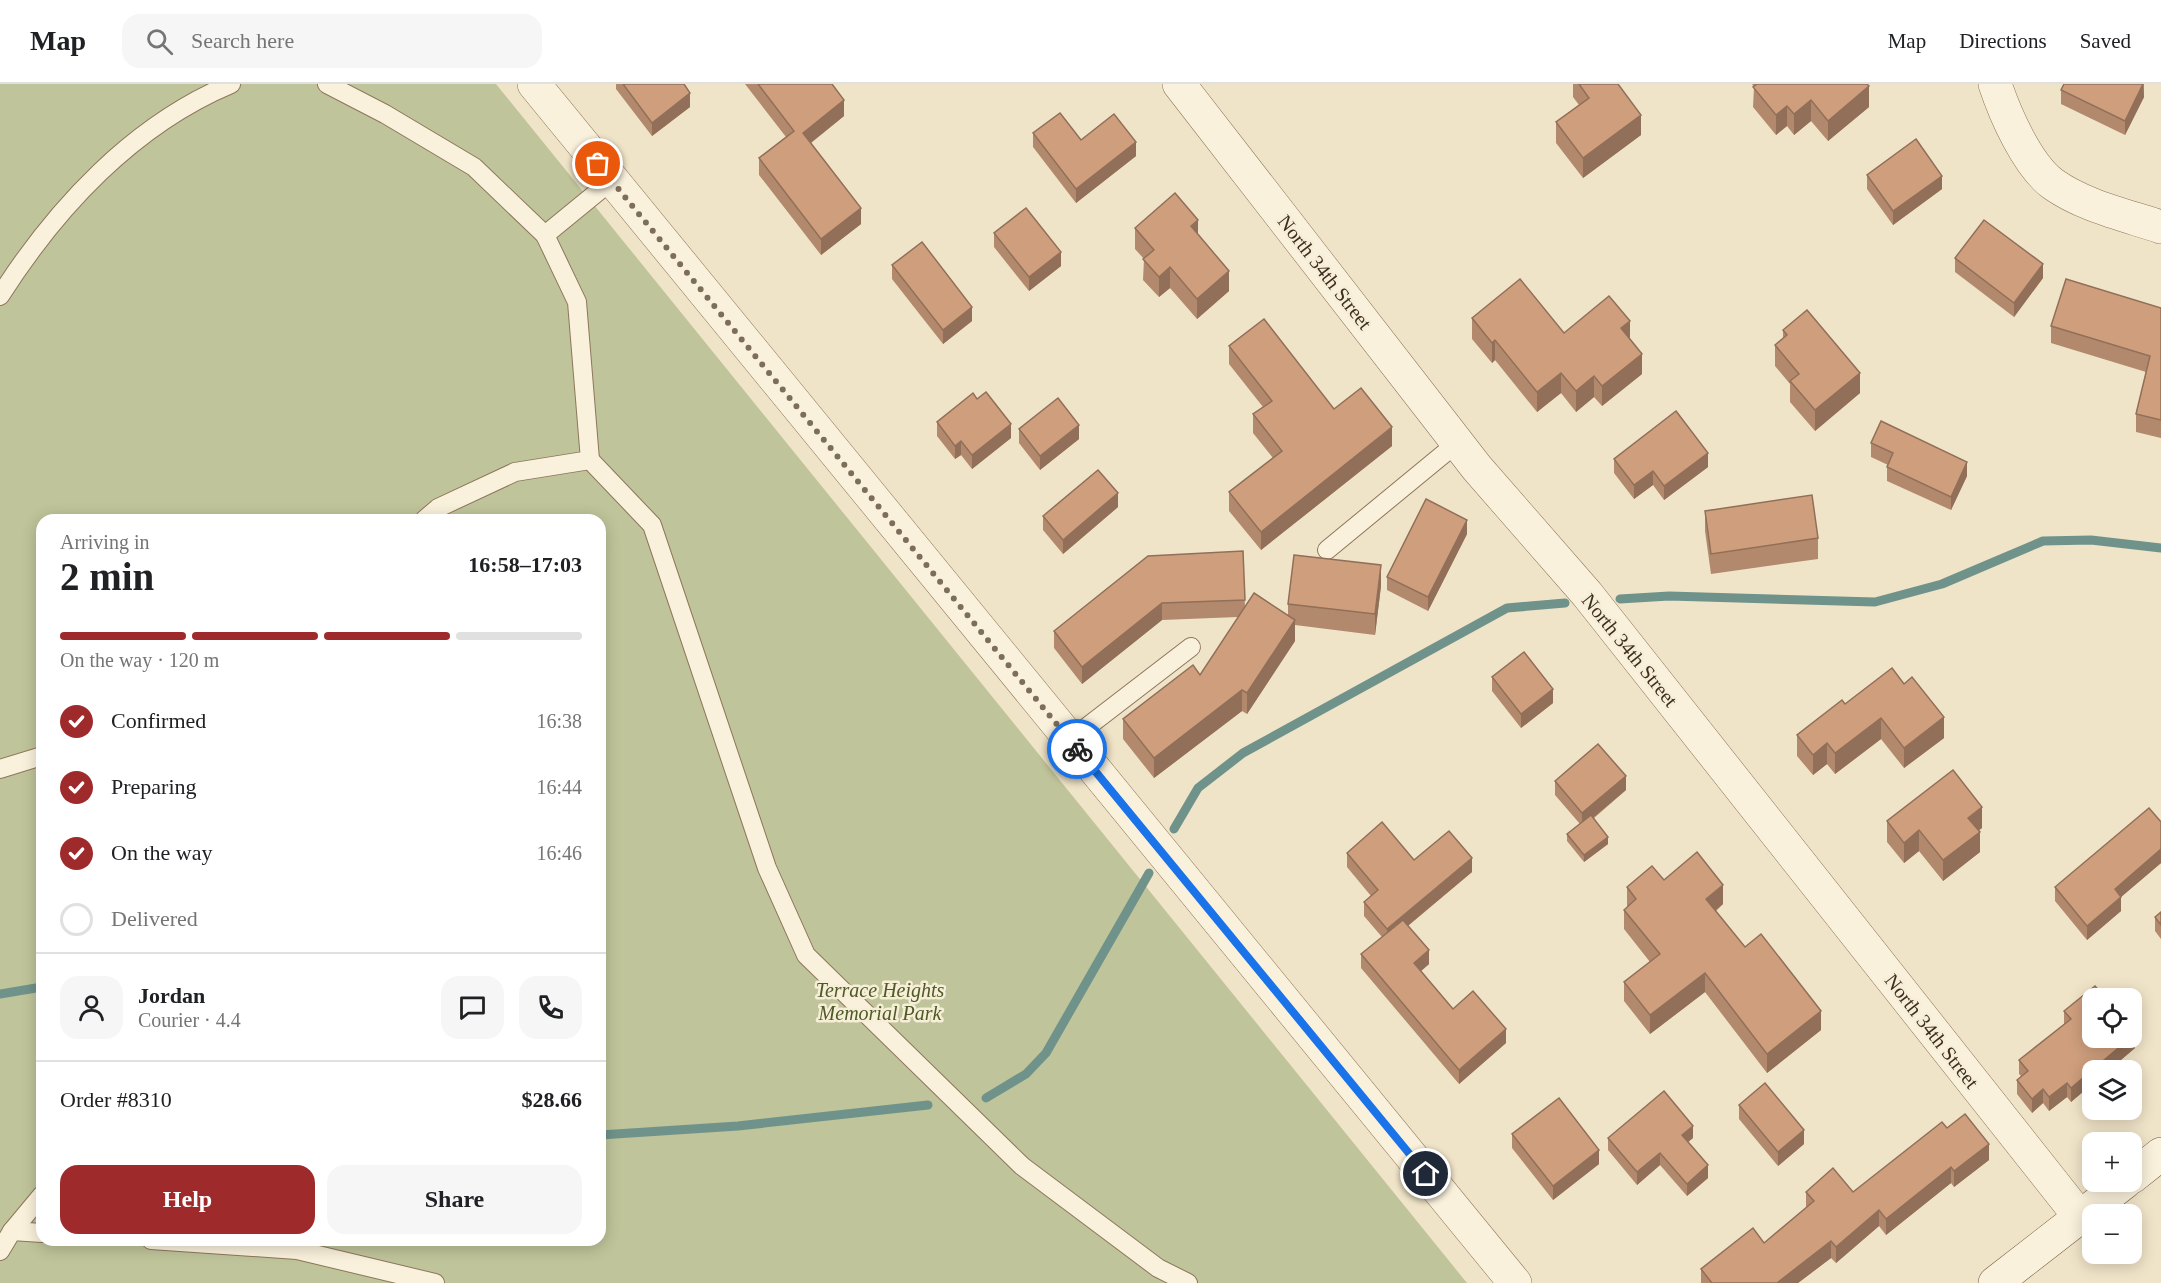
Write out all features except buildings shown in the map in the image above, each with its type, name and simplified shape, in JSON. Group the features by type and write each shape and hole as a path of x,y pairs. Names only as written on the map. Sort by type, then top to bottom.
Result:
{"street":[{"path":"534,84 1515,1283"},
{"name":"North 34th Street","path":"1179,84 1457,443 1587,594 2080,1217"},
{"path":"1995,84 2007,117 2024,148 2052,183 2085,201 2161,227"},
{"path":"2142,1169 2161,1154"},
{"path":"1995,1283 2112,1192"}],"lane":[{"path":"0,296 19,266 115,156 169,117 231,84"},
{"path":"327,84 386,114 474,166 545,235 577,302 590,460 652,525 767,868 806,955 1022,1166 1158,1268 1188,1283"},
{"path":"545,235 611,180"},
{"path":"1327,550 1457,443"},
{"path":"431,514 438,508 514,472 590,460"},
{"path":"1070,740 1191,647"},
{"path":"0,769 36,758"},
{"path":"0,1251 12,1231 36,1202"},
{"path":"12,1231 36,1233"},
{"path":"239,1246 297,1250 435,1283"}],"green space":[{"name":"Terrace Heights Memorial Park","path":"0,84 496,84 1467,1283 0,1283"}],"waterway":[{"path":"1620,599 1669,596 1875,602 1942,584 2043,541 2091,540 2161,548"},
{"path":"1174,829 1198,788 1243,753 1507,608 1565,603"},
{"path":"986,1098 1026,1074 1046,1053 1149,873"},
{"path":"0,994 36,988"},
{"path":"606,1135 738,1126 928,1105"}],"way so far":[{"path":"598,164 1077,749"}],"route":[{"path":"1077,749 1426,1174"}]}
